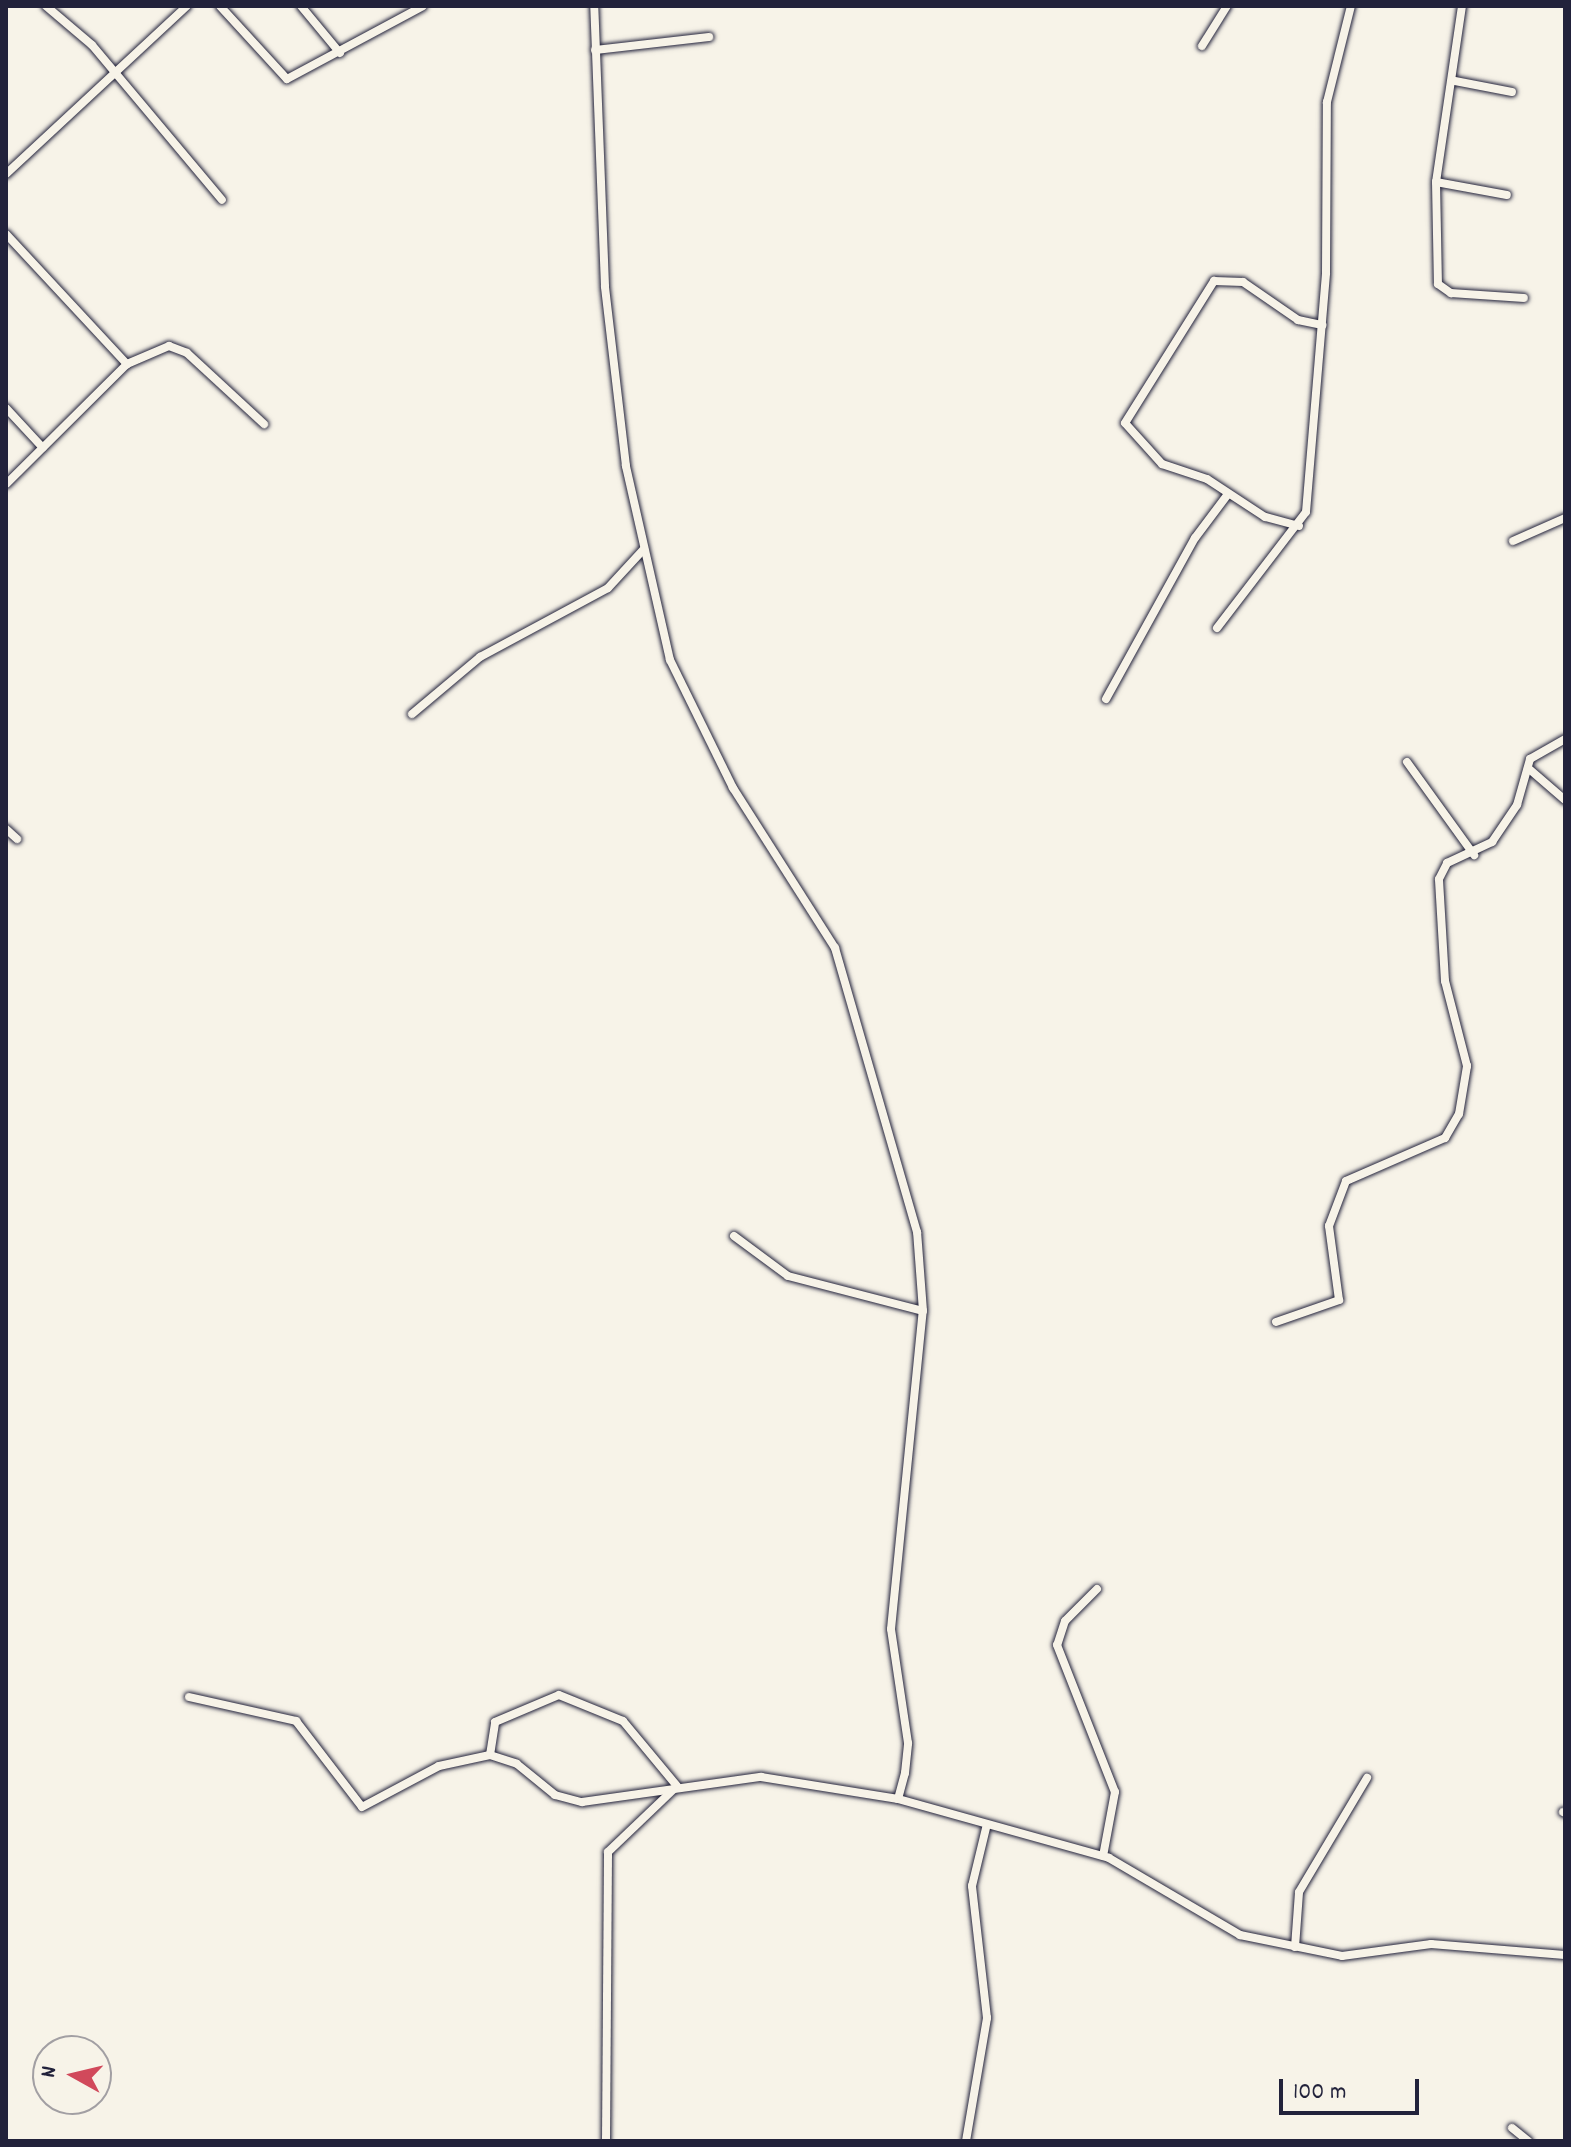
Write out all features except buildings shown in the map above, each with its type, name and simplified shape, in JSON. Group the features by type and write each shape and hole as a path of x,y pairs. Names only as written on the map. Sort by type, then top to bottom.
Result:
{"street":[{"path":"46,6 112,70 222,200"},
{"path":"6,174 112,70 187,6"},
{"path":"220,6 281,78 340,53 423,6"},
{"path":"301,6 340,53"},
{"path":"594,6 605,286 626,466 644,549 688,706 835,948 905,1179 923,1311 891,1629 908,1743 898,1799"},
{"path":"1202,46 1227,6"},
{"path":"1217,628 1299,526 1316,453 1327,102 1351,6"},
{"path":"1462,6 1455,81 1436,182 1438,284 1451,293 1524,298"},
{"path":"595,50 709,37"},
{"path":"1455,81 1512,92"},
{"path":"1436,182 1507,195"},
{"path":"6,234 127,364"},
{"path":"1299,526 1265,517 1228,494 1154,459 1126,429 1127,418 1214,281 1243,282 1298,320 1322,325"},
{"path":"6,484 127,364 169,346 187,353 264,424"},
{"path":"6,408 43,448"},
{"path":"1106,699 1189,549 1228,494"},
{"path":"1513,541 1565,518"},
{"path":"412,714 480,657 608,588 644,549"},
{"path":"1276,1322 1339,1300 1329,1226 1346,1181 1445,1138 1459,1114 1467,1066 1445,981 1436,898 1447,863 1474,855 1508,820 1528,768 1540,750 1565,739"},
{"path":"1407,762 1474,855"},
{"path":"1528,768 1565,800"},
{"path":"6,829 17,839"},
{"path":"734,1236 788,1276 923,1311"},
{"path":"1097,1589 1065,1621 1057,1645 1115,1792 1103,1856"},
{"path":"490,1755 495,1722 559,1695 623,1721 677,1786"},
{"path":"189,1697 296,1721 362,1807 439,1766 490,1755 517,1764 568,1801 677,1786 810,1780 898,1799 986,1828 1103,1856 1213,1924 1295,1947 1342,1956 1431,1944 1565,1955"},
{"path":"1295,1947 1299,1892 1367,1778"},
{"path":"606,2141 608,1852 677,1786"},
{"path":"966,2141 987,2018 972,1886 986,1828"},
{"path":"1512,2128 1528,2141"}]}
